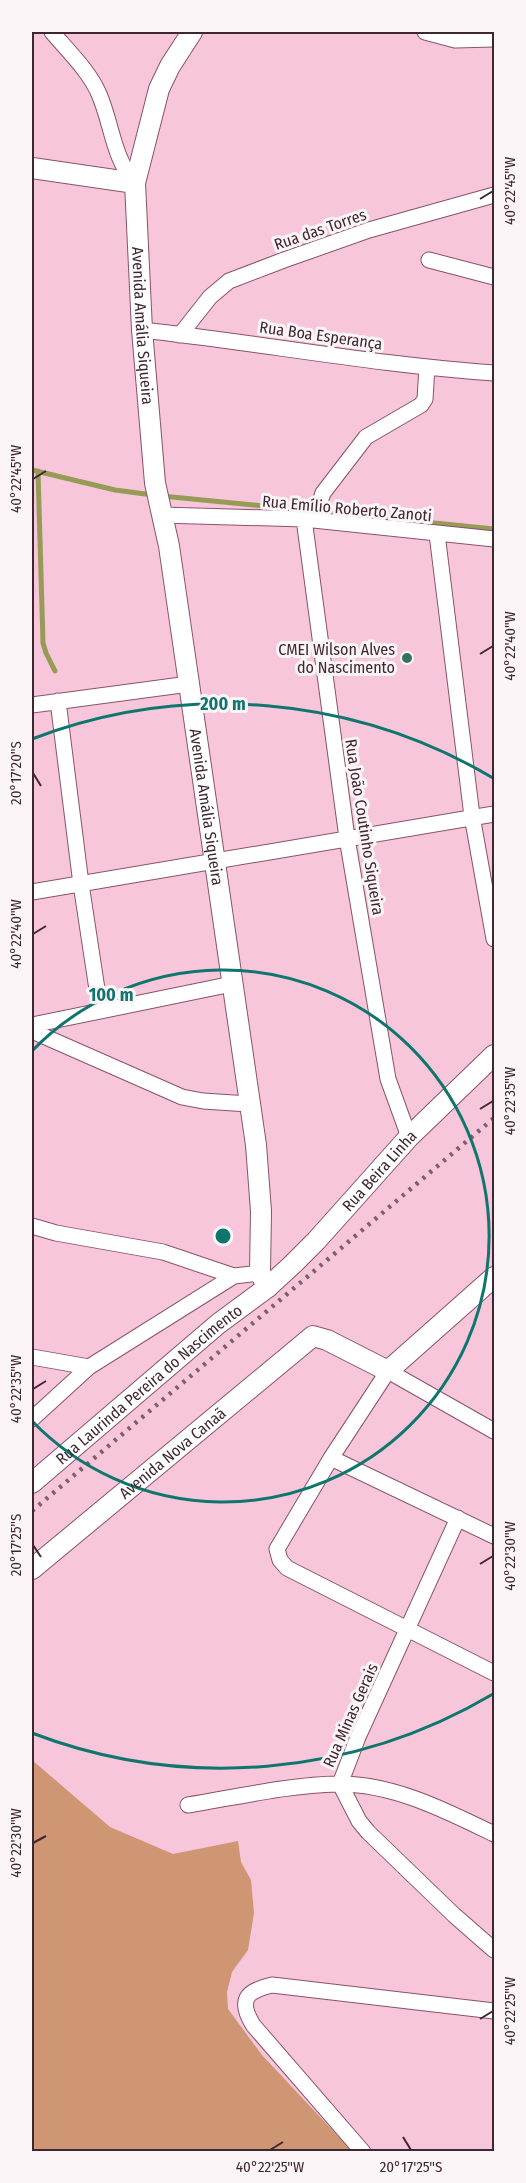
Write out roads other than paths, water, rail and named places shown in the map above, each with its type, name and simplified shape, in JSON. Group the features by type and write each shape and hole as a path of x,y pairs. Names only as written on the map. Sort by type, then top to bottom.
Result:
{"street":[{"path":"52,32 98,92 118,158 125,172 135,183"},
{"name":"Avenida Amália Siqueira","path":"192,32 170,66 159,89 135,183 142,330 155,483 169,546 256,1145 264,1280"},
{"path":"425,32 455,40 495,39"},
{"path":"32,168 135,183"},
{"name":"Rua das Torres","path":"180,335 210,297 229,281 369,230 495,195"},
{"path":"429,260 495,278"},
{"name":"Rua Boa Esperança","path":"142,330 427,367 495,373"},
{"path":"309,519 323,494 366,437 421,405 425,399 427,367"},
{"name":"Rua Emílio Roberto Zanoti","path":"160,512 309,519 495,539"},
{"name":"Rua João Coutinho Siqueira","path":"309,519 347,838 388,1079 409,1137"},
{"path":"437,534 472,816 495,939"},
{"path":"32,705 189,684"},
{"path":"58,700 81,884 100,1009"},
{"path":"32,892 472,816 495,814"},
{"path":"32,1025 100,1009 232,984"},
{"path":"32,1031 182,1097 249,1104"},
{"name":"Rua Beira Linha","path":"264,1280 316,1241 409,1137 495,1055"},
{"path":"32,1226 56,1233 163,1252 234,1276 264,1280"},
{"path":"32,1419 88,1367 234,1276"},
{"path":"495,1277 388,1371 331,1458 279,1544 277,1555 287,1568 495,1673"},
{"name":"Rua Laurinda Pereira do Nascimento","path":"32,1483 218,1324 264,1280"},
{"name":"Avenida Nova Canaã","path":"32,1569 313,1336 327,1340 388,1371"},
{"path":"32,1357 88,1367"},
{"path":"388,1371 492,1427"},
{"path":"331,1458 495,1536"},
{"name":"Rua Minas Gerais","path":"458,1518 358,1737 340,1784 359,1821 368,1832 454,1915 495,1950"},
{"path":"188,1805 288,1788 340,1784 386,1790 426,1804 495,1834"},
{"path":"363,2151 253,2025 247,2015 245,2002 250,1994 257,1988 272,1985 495,2011"}],"waterway":[{"path":"32,470 115,490 153,495"},
{"path":"38,471 43,643 55,671"},
{"path":"162,496 306,510"},
{"path":"325,512 494,529"}],"railway":[{"path":"32,1511 494,1118"}],"place":[{"name":"CMEI Wilson Alves do Nascimento","path":"407,658"}]}
